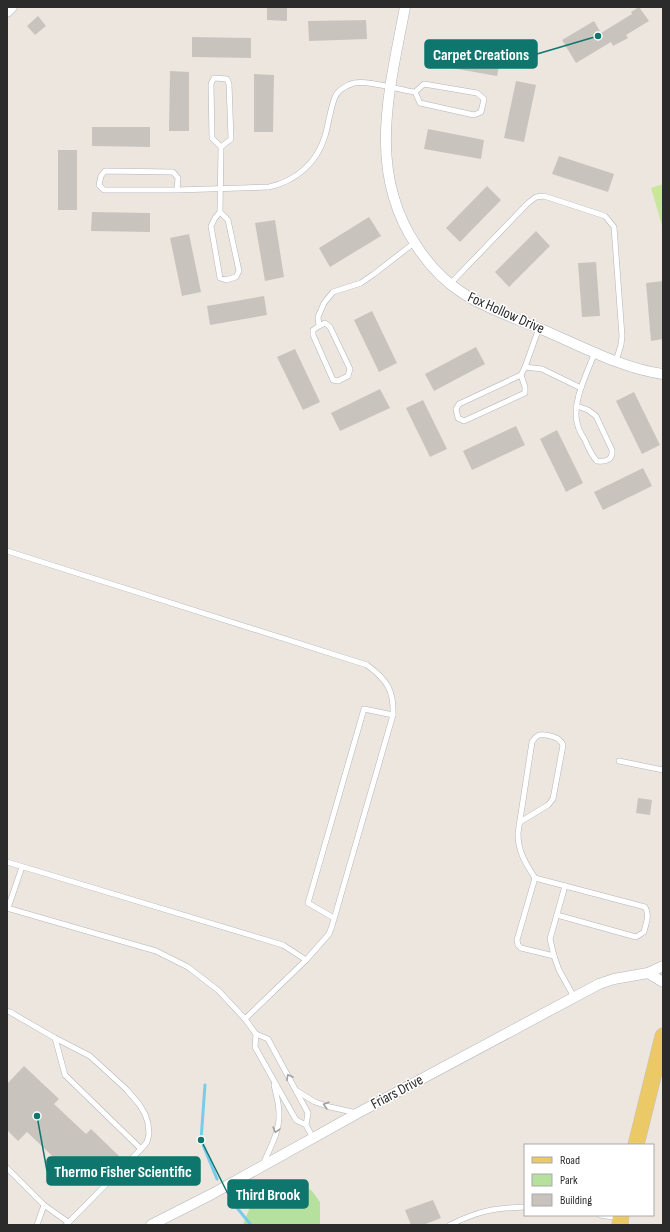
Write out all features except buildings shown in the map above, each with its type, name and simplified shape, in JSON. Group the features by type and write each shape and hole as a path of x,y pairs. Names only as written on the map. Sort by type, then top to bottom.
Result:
{"main road":[{"path":"636,1144 663,1036"}],"street":[{"path":"7,12 12,7"},
{"name":"Fox Hollow Drive","path":"405,7 387,104 386,152 388,177 398,213 414,243 429,263 450,284 465,295 486,306 616,362 644,371 663,374"},
{"name":"Friars Drive","path":"151,1225 212,1194 312,1138 574,997 614,979 648,973 663,966"},
{"path":"648,973 663,982"}],"lane":[{"path":"220,212 228,220 239,271 236,277 226,280 220,278 211,226 220,212 221,147 230,138 229,84 227,79 214,78 211,84 212,138 221,147"},
{"path":"177,190 178,178 173,172 105,171 100,176 99,185 104,190 177,190 269,187 282,184 306,168 316,154 325,138 335,96 345,86 355,83 369,84 415,92"},
{"path":"424,84 477,93 484,99 481,112 474,115 420,103 415,92 424,84"},
{"path":"450,284 528,203 536,197 544,196 605,216 614,227 622,336 616,362"},
{"path":"319,326 318,317 324,303 333,292 361,283 414,243"},
{"path":"325,323 330,327 350,369 348,376 338,381 333,380 313,335 313,330 319,326 325,323"},
{"path":"521,375 525,387 525,393 464,421 458,418 456,410 459,404 521,375 539,328"},
{"path":"577,406 588,410 596,416 612,450 612,454 609,459 604,462 597,461 593,456 578,426 577,406 581,388 595,352"},
{"path":"525,367 542,370 581,388"},
{"path":"7,551 367,665 379,674 388,684 394,701 393,715 329,934 306,960 246,1019"},
{"path":"334,918 308,903 364,709 393,715"},
{"path":"520,822 548,804 553,799 563,745 562,741 558,738 540,735 535,737 532,742 520,822 518,844 520,852 535,878 645,907 648,911 648,916 644,932 636,937 557,915"},
{"path":"619,761 663,770"},
{"path":"7,862 283,944 306,960"},
{"path":"22,867 8,908 156,951 188,967 219,992 246,1019 256,1034 268,1039 308,1113 306,1125 312,1138"},
{"path":"535,878 517,940 518,944 522,948 554,956"},
{"path":"565,886 550,939 559,970 574,997"},
{"path":"7,1011 90,1056 126,1089 139,1104 145,1114 149,1134 147,1142 141,1149 67,1224 44,1205 7,1168"},
{"path":"256,1034 255,1047 272,1078 296,1120 306,1125"},
{"path":"55,1038 65,1075 141,1149"},
{"path":"263,1165 270,1148 280,1113 272,1078"},
{"path":"296,1091 315,1102 358,1113"},
{"path":"37,1225 44,1205"},
{"path":"450,1225 487,1210 524,1207"},
{"path":"605,1216 621,1219"}],"green space":[{"path":"663,184 663,225 662,225 651,188"},
{"path":"287,1180 304,1185 312,1191 320,1202 320,1225 243,1225 254,1199 262,1188 274,1181"}],"waterway":[{"path":"205,1085 201,1140 217,1179"},
{"path":"229,1198 251,1225"}],"place":[{"name":"Carpet Creations","path":"598,36"},
{"name":"Thermo Fisher Scientific","path":"37,1116"},
{"name":"Third Brook","path":"201,1140"}]}
